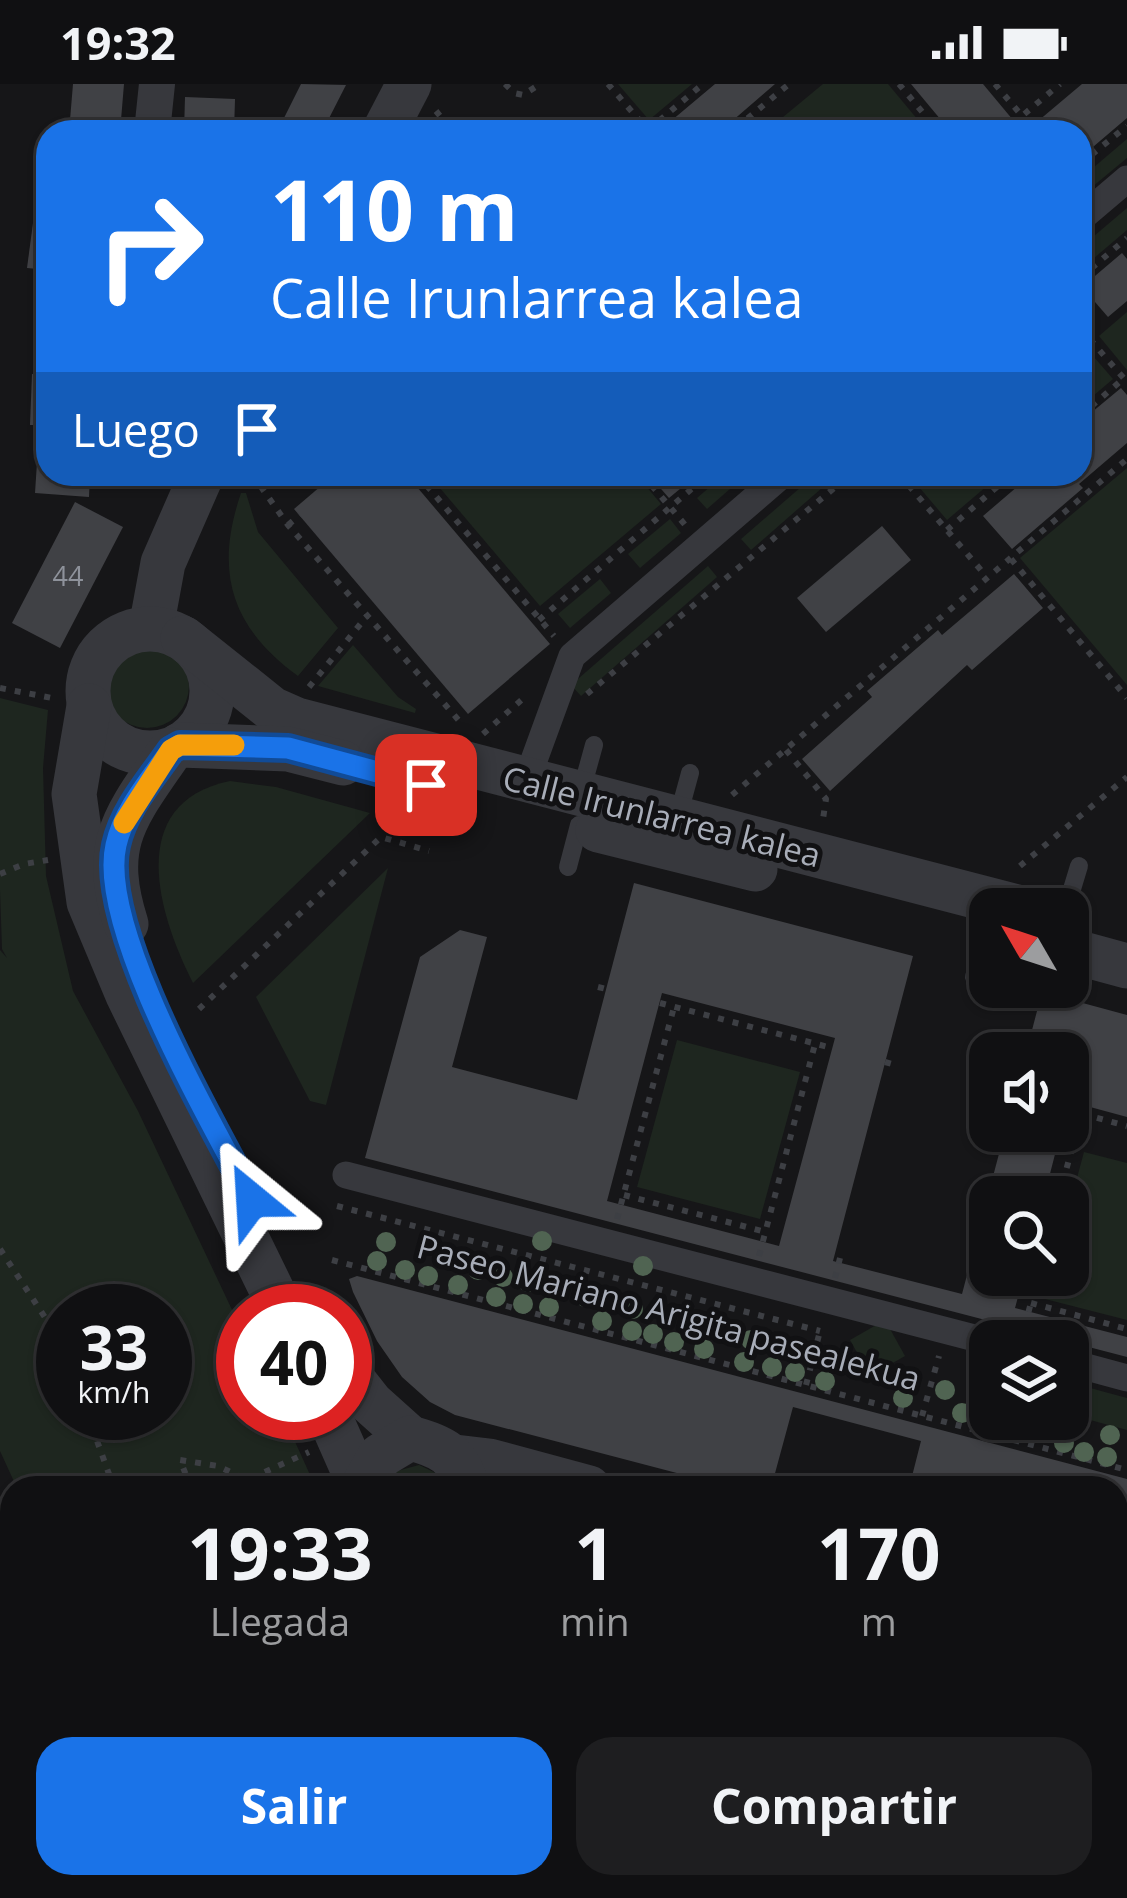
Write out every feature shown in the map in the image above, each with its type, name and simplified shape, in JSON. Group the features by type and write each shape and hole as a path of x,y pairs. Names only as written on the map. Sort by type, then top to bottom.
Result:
{"street":[{"path":"153,120 157,84"},
{"path":"398,120 423,98"},
{"path":"1092,209 1127,179"},
{"path":"167,633 163,563 186,486"},
{"path":"526,782 572,656 769,486"},
{"path":"270,1284 128,995 89,902 74,794 75,704 101,652 132,631 167,633 198,651 212,688 202,726 175,748 126,817 116,847 114,886 152,1004 296,1284"},
{"name":"Calle Irunlarrea kalea","path":"167,633 272,709 297,721 526,782 576,829 678,817 969,898"},
{"name":"Calle Irunlarrea kalea","path":"75,704 111,740 130,750 288,748 576,829 969,901"},
{"path":"1089,926 1127,936"},
{"path":"1089,956 1127,966"},
{"name":"Paseo Mariano Arigita pasealekua","path":"346,1175 969,1337"},
{"path":"1089,1368 1127,1378"},
{"path":"372,1404 410,1438 441,1446 461,1473 489,1462 543,1476"},
{"path":"369,1476 380,1456 410,1438"},
{"path":"329,1440 354,1476"}],"lane":[{"path":"576,829 594,745"},
{"path":"678,817 690,773"},
{"path":"1072,888 1079,866"}],"path":[{"path":"505,84 523,95 540,84"},
{"path":"608,84 639,120"},
{"path":"662,120 703,84"},
{"path":"747,120 789,84"},
{"path":"899,84 929,120"},
{"path":"995,84 1022,116 1060,84"},
{"path":"1092,154 1127,126"},
{"path":"1092,268 1127,238"},
{"path":"1092,342 1125,380 1092,406"},
{"path":"729,797 1127,459"},
{"path":"260,486 288,525 476,740"},
{"path":"427,486 572,656"},
{"path":"652,486 702,544"},
{"path":"539,620 695,486"},
{"path":"543,731 836,486"},
{"path":"909,486 987,578"},
{"path":"947,530 998,486"},
{"path":"288,525 300,515"},
{"path":"1011,559 1127,698"},
{"path":"308,689 367,616"},
{"path":"0,688 75,704"},
{"path":"786,749 826,799 823,819"},
{"path":"1024,888 1127,777"},
{"path":"200,1009 381,837 429,851"},
{"path":"0,874 56,859"},
{"path":"660,1003 832,1048"},
{"path":"610,1246 674,1007"},
{"path":"753,1282 815,1044"},
{"path":"1089,1116 1127,1126"},
{"path":"624,1195 766,1232"},
{"name":"Paseo Mariano Arigita pasealekua","path":"337,1206 820,1331"},
{"path":"0,1249 36,1304"},
{"name":"Paseo Mariano Arigita pasealekua","path":"332,1260 1127,1470"},
{"path":"1027,1320 1033,1296"},
{"path":"1031,1303 1127,1329"},
{"path":"97,1440 110,1476"},
{"path":"258,1476 303,1458 315,1440"},
{"path":"186,1476 180,1460 218,1466 239,1476"}],"shaded area":[{"path":"618,84 692,84 649,120"},
{"path":"823,84 888,84 918,120 780,120"},
{"path":"1127,139 1127,158 1092,187 1092,169"},
{"path":"1127,208 1127,230 1092,260 1092,238"},
{"path":"1127,312 1127,370 1099,336"},
{"path":"1092,355 1113,379 1092,397"},
{"path":"1127,468 1127,685 1020,558"},
{"path":"438,486 646,486 661,504 540,606"},
{"path":"711,486 733,486 707,509 697,498"},
{"path":"802,486 824,486 751,550 741,539"},
{"path":"918,486 987,486 947,520"},
{"path":"241,493 246,493 258,532 338,628 298,676 257,638 234,596 229,548"},
{"path":"670,519 681,533 640,568 628,554"},
{"path":"708,566 717,577 581,696 571,685"},
{"path":"600,579 611,593 570,628 558,614"},
{"path":"147,644 176,657 189,686 176,715 147,728 118,715 105,686 118,657"},
{"path":"353,645 398,697 416,709 415,713 318,686"},
{"path":"0,698 48,710 43,768 46,876 73,991 138,1111 220,1284 216,1284 216,1440 294,1440 311,1476 11,1476 0,1451 0,950 7,958 2,949 0,890"},
{"path":"230,781 276,787 370,813 193,983 161,895 162,836 175,812 197,793"},
{"path":"388,868 326,1105 310,1101 256,997"},
{"path":"677,1040 800,1072 760,1219 637,1187"},
{"path":"1084,1152 1127,1163 1127,1320 1045,1299 1089,1296 1089,1176 1077,1176"},
{"path":"885,1320 905,1356 870,1376 850,1340"},
{"path":"1089,1388 1127,1398 1127,1430 1089,1420"},
{"path":"419,1465 441,1476 393,1476"}],"building":[{"path":"73,84 124,84 121,120 70,120"},
{"path":"301,84 346,85 328,120 283,120"},
{"path":"715,84 775,84 733,120 672,120"},
{"path":"911,84 983,84 1013,120 941,120"},
{"path":"1082,84 1127,84 1127,118 1092,148 1092,120 1039,120"},
{"path":"185,97 235,99 234,120 184,120"},
{"path":"33,223 36,223 36,269 27,268"},
{"path":"1122,253 1127,259 1127,301 1108,317 1092,299 1092,278"},
{"path":"32,374 36,374 36,425 30,425"},
{"path":"1121,388 1127,395 1127,443 1092,473 1092,412"},
{"path":"36,478 36,486 89,486 89,497 35,493"},
{"path":"321,486 416,486 550,644 468,714 294,509"},
{"path":"658,486 684,486 669,498"},
{"path":"1018,486 1083,488 1012,549 983,516"},
{"path":"75,502 123,527 60,648 12,623"},
{"path":"882,526 911,560 826,632 797,598"},
{"path":"1014,574 1043,608 972,670 967,665 830,791 802,759 872,697 867,691"},
{"path":"634,883 913,956 833,1261 962,1294 969,1267 969,1296 1018,1296 1015,1308 1061,1320 985,1320 365,1158 420,957 460,930 487,937 452,1067 577,1100","holes":["662,993 835,1038 779,1246 607,1201"]},
{"path":"1089,1005 1127,1015 1127,1117 1089,1107 1089,1032 1032,1032 1038,1008"},
{"path":"999,1152 1056,1152 1049,1176 993,1176"},
{"path":"357,1276 1116,1476 912,1476 921,1441 793,1407 774,1476 688,1476 455,1415 430,1402 402,1377 377,1341 372,1331 372,1284 351,1284 349,1279"},
{"path":"1089,1327 1127,1337 1127,1357 1089,1347"}],"slow traffic":[{"path":"124,823 171,750 180,745 234,745"}],"route":[{"path":"252,1200 152,1004 114,886 116,847 126,817 171,750 180,745 288,748 426,785"}]}
